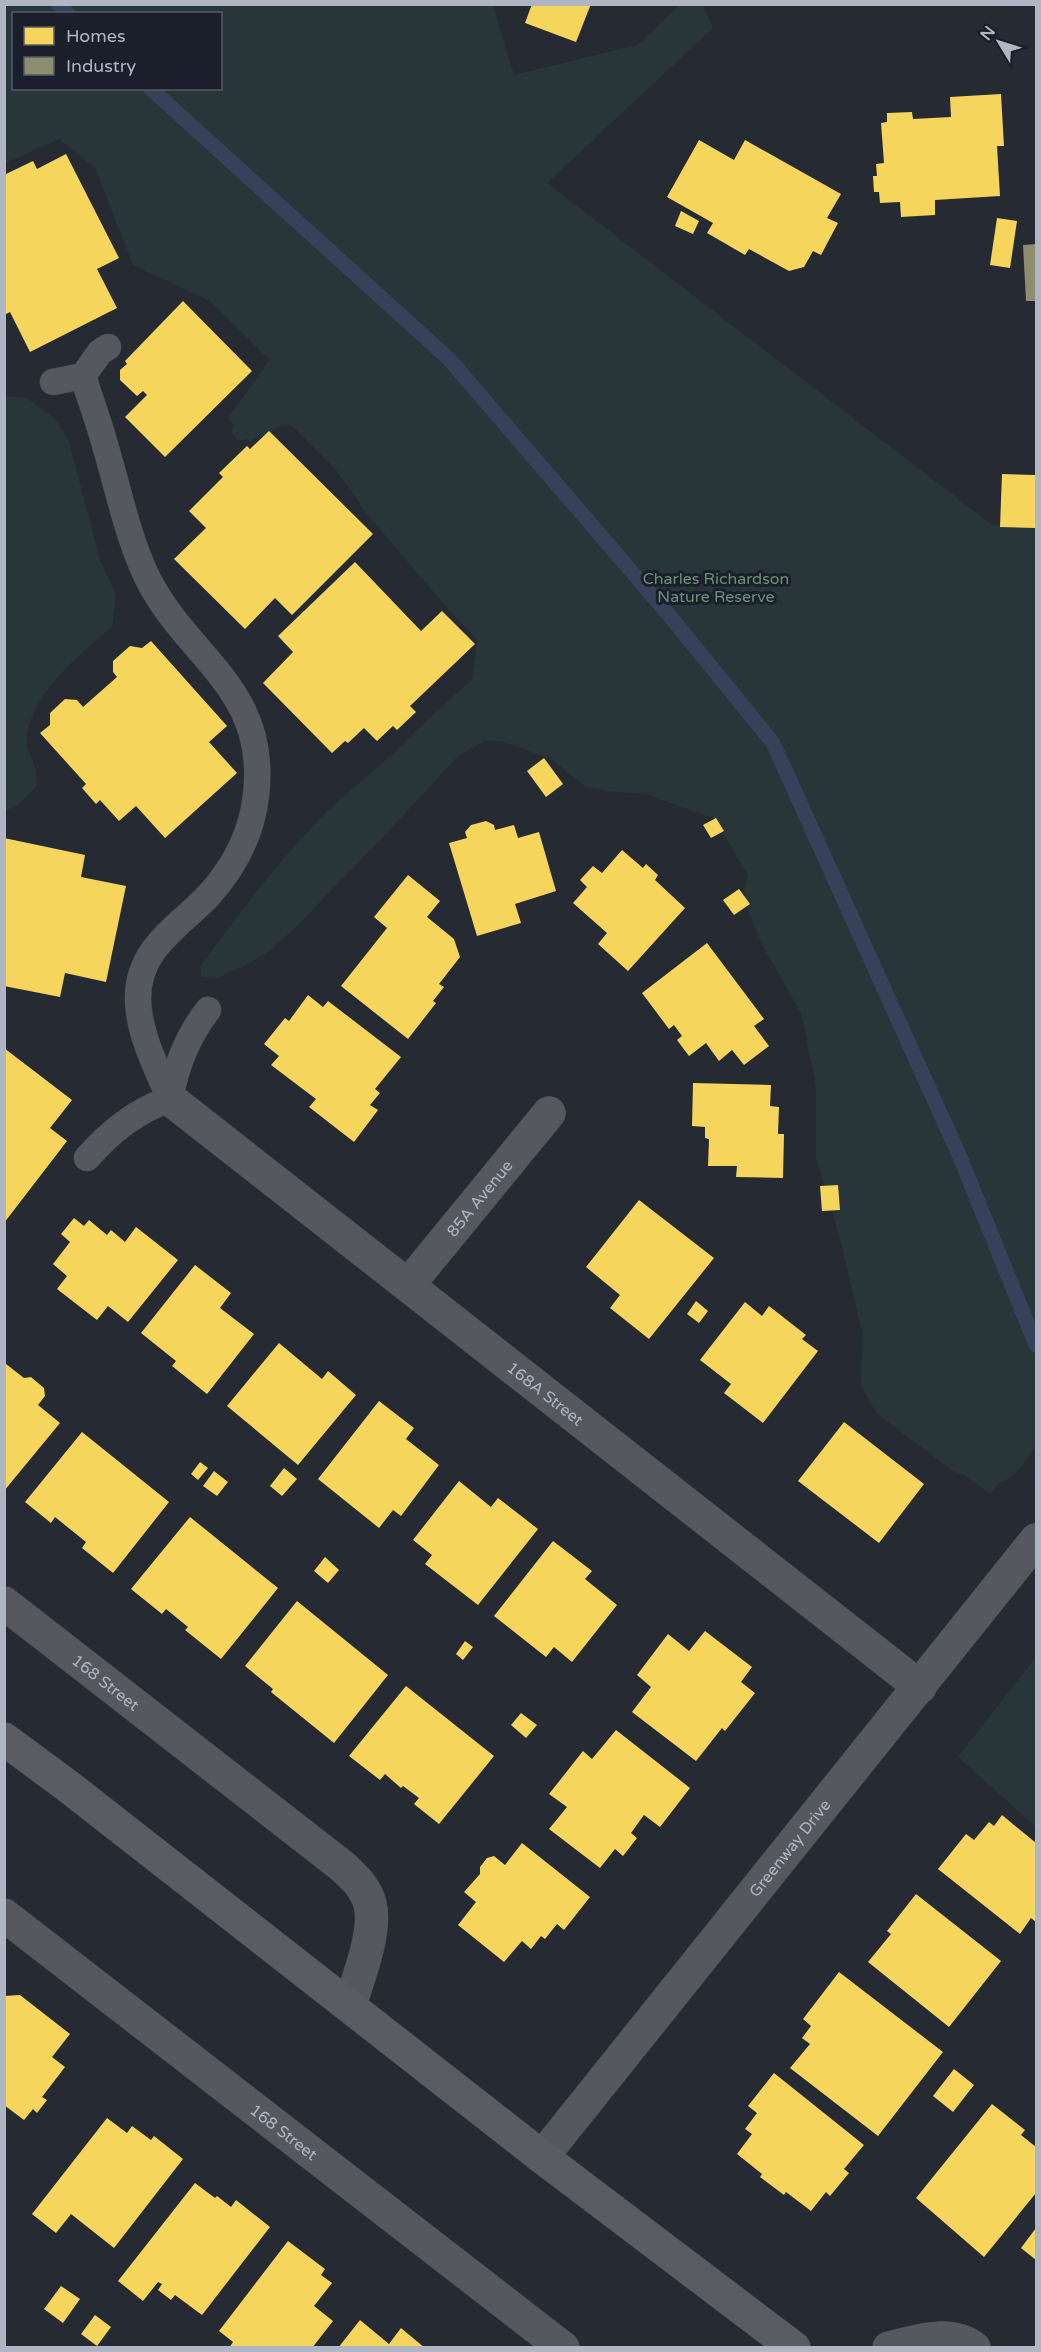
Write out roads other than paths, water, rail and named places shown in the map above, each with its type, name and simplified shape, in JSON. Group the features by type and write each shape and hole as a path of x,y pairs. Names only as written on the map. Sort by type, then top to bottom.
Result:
{"main road":[{"path":"4,1739 542,2157 794,2348"}],"street":[{"name":"168A Street","path":"170,1099 920,1686"},
{"name":"85A Avenue","path":"409,1284 549,1113"},
{"name":"Greenway Drive","path":"542,2157 1036,1540"},
{"name":"168 Street","path":"4,1603 342,1866 360,1883 370,1904 372,1916 365,1953 350,2006"},
{"name":"168 Street","path":"4,1914 563,2348"},
{"path":"889,2348 947,2338 960,2339 974,2348"}],"lane":[{"path":"53,382 82,376 100,352 108,347"},
{"path":"82,376 105,443 123,510 145,572 168,611 231,688 249,724 255,748 256,795 252,823 242,849 208,896 160,941 142,977 138,998 145,1036 170,1099"},
{"path":"170,1099 182,1052 193,1030 208,1010"},
{"path":"87,1158 104,1138 125,1122 146,1108 170,1099"}],"waterway":[{"path":"58,4 66,12"},
{"path":"152,90 449,359 669,615 773,743 960,1157 1036,1345"}],"park label":[{"name":"Charles Richardson Nature Reserve","path":"716,587"}]}
